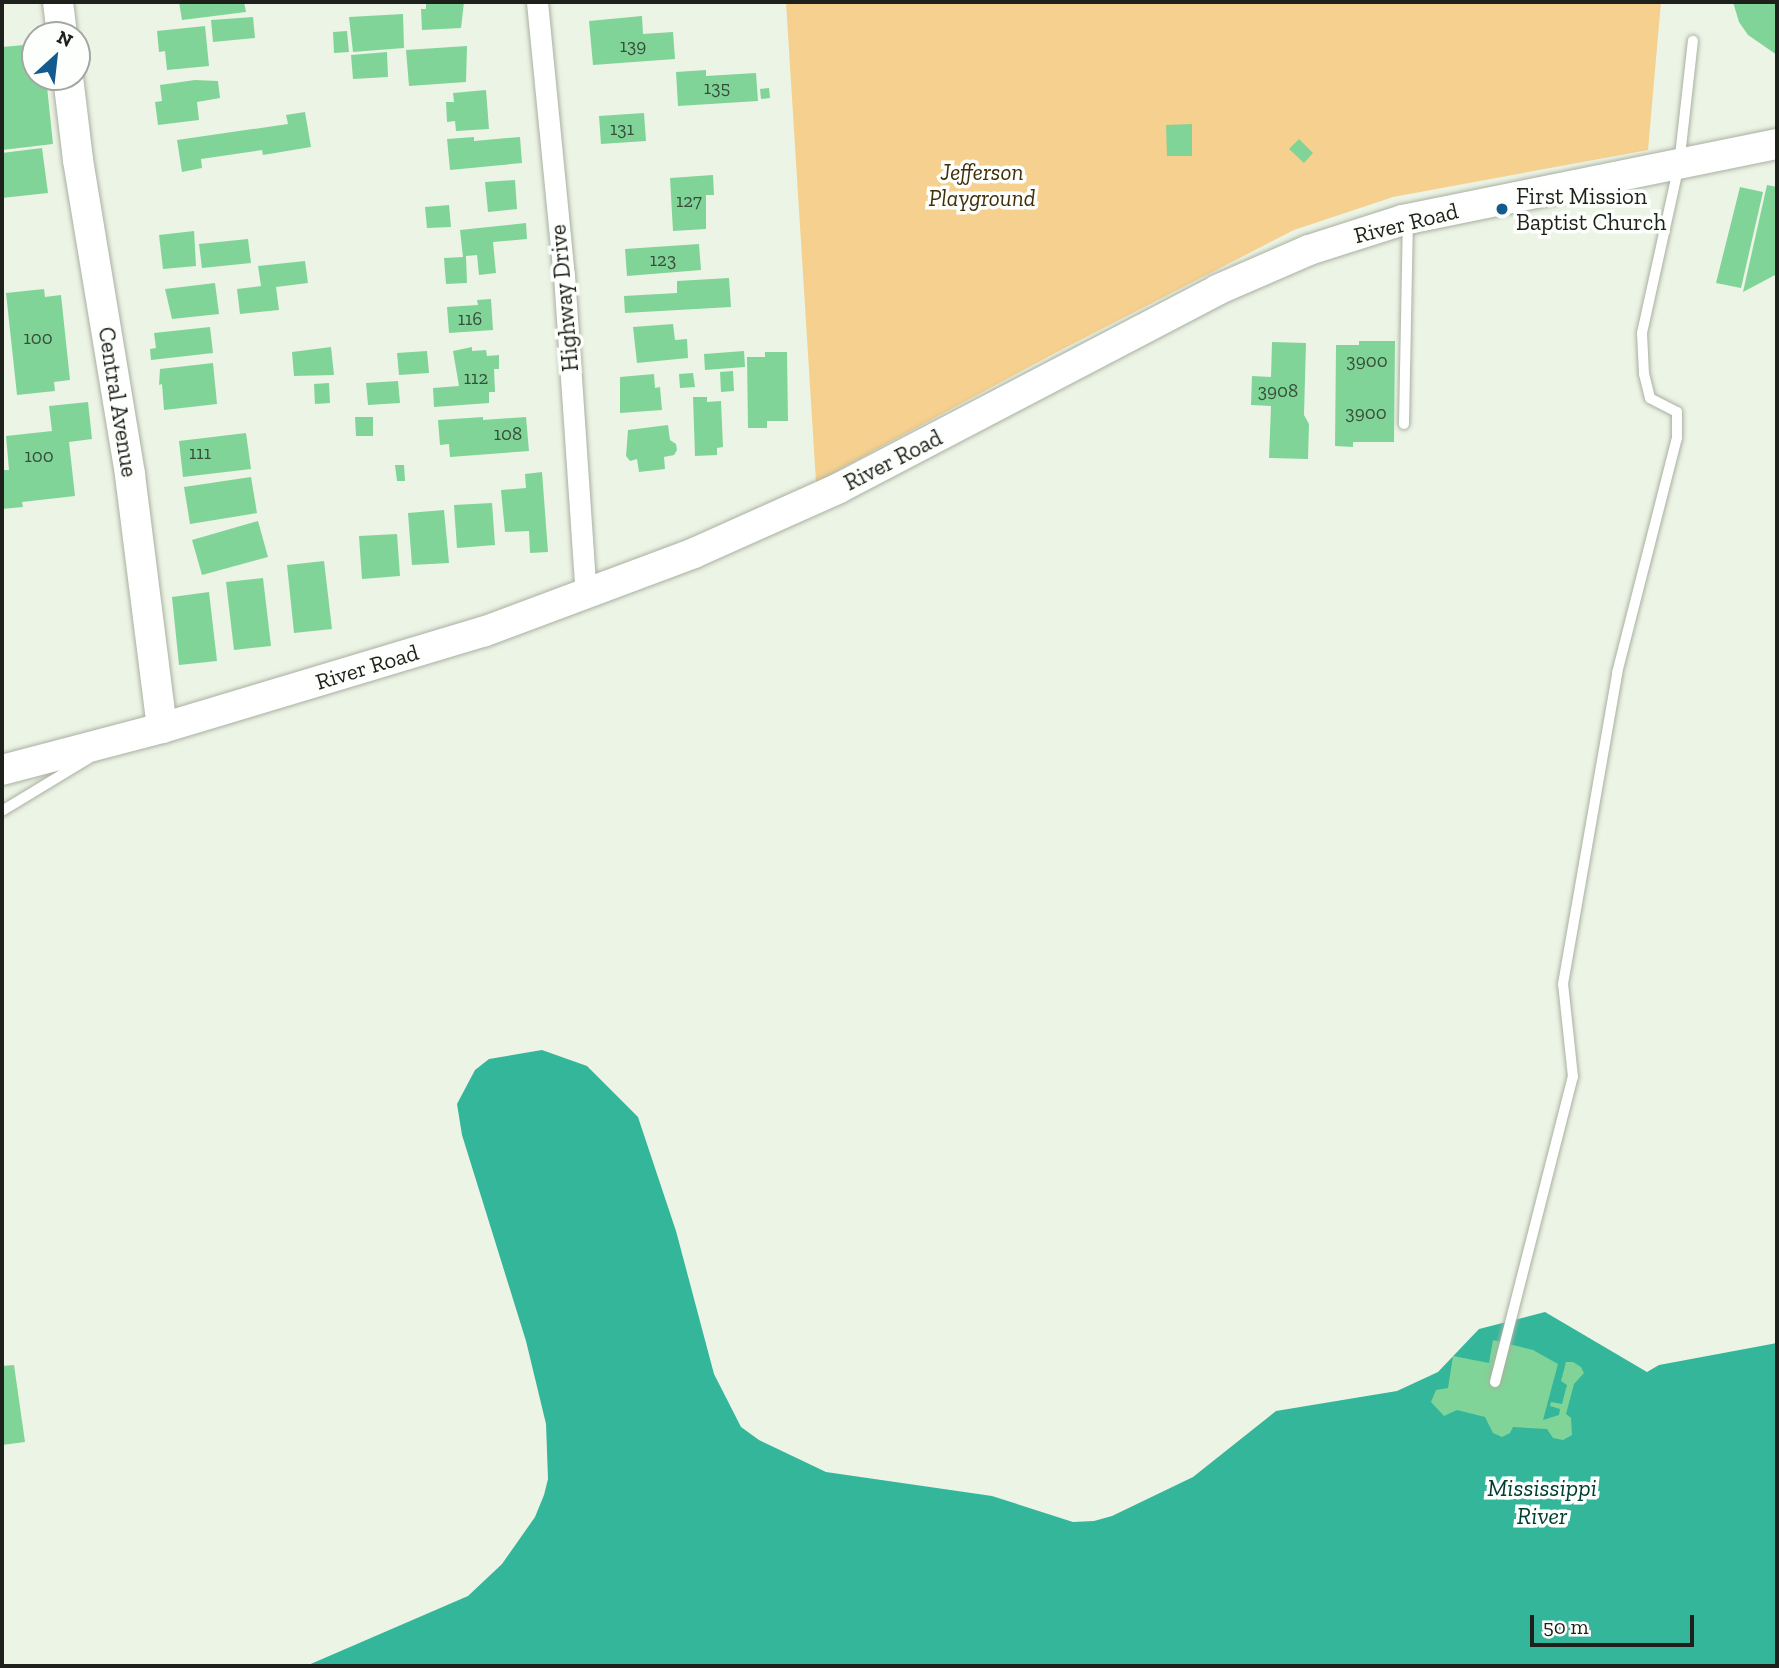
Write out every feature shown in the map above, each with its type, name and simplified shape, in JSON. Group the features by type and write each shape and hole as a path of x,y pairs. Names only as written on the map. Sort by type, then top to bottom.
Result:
{"main road":[{"path":"58,2 60,21"},
{"name":"Central Avenue","path":"70,91 78,160 130,475 162,727"},
{"name":"River Road","path":"2,770 162,727 483,632 694,553 839,488 1217,290 1309,250 1408,219 1777,144"}],"street":[{"name":"Highway Drive","path":"537,2 564,275 586,594"}],"lane":[{"path":"1495,1382 1573,1077 1563,984 1617,673 1678,438 1677,412 1650,398 1644,374 1642,333 1679,165 1693,41"},
{"path":"1404,424 1408,219"},
{"path":"2,811 128,735"}],"green space":[{"name":"Jefferson Playground","path":"786,2 1661,2 1648,150 1393,197 1294,230 1057,352 816,482"}],"water":[{"name":"Mississippi River","path":"542,1050 587,1066 638,1117 676,1231 714,1374 741,1427 759,1440 826,1472 992,1496 1073,1522 1094,1521 1112,1516 1193,1477 1276,1411 1397,1391 1438,1372 1479,1329 1545,1312 1647,1372 1659,1365 1777,1343 1777,1666 306,1666 468,1596 502,1564 535,1517 544,1495 548,1479 546,1424 526,1341 462,1135 457,1104 475,1070 489,1059"}],"building":[{"path":"179,2 244,2 246,12 182,20"},
{"path":"426,2 464,2 461,28 422,30 421,9 426,9"},
{"path":"1733,2 1777,2 1777,55 1748,35 1739,22"},
{"path":"403,14 404,48 353,52 349,17"},
{"path":"642,16 643,34 673,32 675,59 593,65 589,21"},
{"path":"253,17 255,38 213,42 211,20"},
{"path":"205,26 209,66 167,70 165,51 159,52 157,31"},
{"path":"347,31 349,52 334,53 333,32"},
{"path":"21,45 21,91 47,91 53,144 2,150 2,47"},
{"path":"467,46 466,82 409,86 406,50"},
{"path":"387,52 388,77 353,79 351,55"},
{"path":"706,70 706,76 756,73 758,101 678,106 676,72"},
{"path":"195,80 218,81 220,98 197,102 199,120 158,125 155,102 162,101 160,85"},
{"path":"769,88 770,98 761,99 760,89"},
{"path":"486,90 489,129 456,131 455,121 447,122 446,102 454,102 453,93"},
{"path":"305,112 311,147 263,155 262,150 201,159 202,168 182,172 177,140 288,124 286,115"},
{"path":"644,113 646,141 601,144 599,116"},
{"path":"1192,124 1192,156 1167,156 1166,125"},
{"path":"474,137 474,141 520,137 522,163 450,170 447,139"},
{"path":"1299,139 1313,153 1304,163 1289,149"},
{"path":"42,148 48,193 2,198 2,153"},
{"path":"713,175 714,195 706,195 706,229 673,231 670,178"},
{"path":"515,180 517,209 488,212 485,182"},
{"path":"1767,185 1777,187 1777,274 1743,292"},
{"path":"1740,187 1763,192 1741,288 1716,283"},
{"path":"449,205 451,227 427,228 425,207"},
{"path":"526,223 527,239 493,242 496,273 479,275 477,255 466,256 467,283 446,284 444,258 463,257 460,230"},
{"path":"194,231 196,266 163,269 159,235"},
{"path":"248,239 251,263 202,268 199,244"},
{"path":"699,244 701,270 627,276 625,249"},
{"path":"305,261 308,283 276,287 279,310 240,314 237,289 261,286 258,266"},
{"path":"729,278 731,307 625,313 624,296 677,293 677,281"},
{"path":"215,283 219,314 172,319 165,289"},
{"path":"44,289 45,297 61,295 70,380 54,382 55,391 17,395 6,293"},
{"path":"491,299 493,330 449,333 447,307 478,305 477,300"},
{"path":"673,324 675,340 687,339 688,358 637,363 633,327"},
{"path":"210,327 213,353 151,360 150,349 156,348 154,333"},
{"path":"1359,341 1395,341 1394,442 1353,442 1353,447 1335,446 1336,345 1359,345"},
{"path":"1272,342 1306,343 1304,415 1309,424 1308,459 1269,458 1271,406 1251,405 1252,376 1271,377"},
{"path":"331,347 334,375 294,376 292,352"},
{"path":"472,347 472,351 486,350 487,356 499,355 499,369 494,369 495,392 489,392 489,403 434,407 433,388 459,386 453,351"},
{"path":"427,351 429,373 399,375 397,353"},
{"path":"744,351 745,367 705,370 704,354"},
{"path":"765,352 787,352 788,421 767,421 767,428 748,428 747,357 765,357"},
{"path":"213,363 217,404 164,410 162,384 159,385 160,369"},
{"path":"733,371 734,391 721,392 720,372"},
{"path":"693,373 695,387 680,388 679,374"},
{"path":"654,374 655,388 660,387 662,410 620,413 620,377"},
{"path":"398,381 400,403 368,405 366,383"},
{"path":"329,383 330,403 315,404 314,384"},
{"path":"693,397 707,397 707,402 721,401 723,447 717,448 717,455 695,456"},
{"path":"88,402 92,439 69,442 75,496 22,502 23,507 2,509 2,470 9,470 6,436 52,431 49,406"},
{"path":"355,417 373,417 373,436 356,436"},
{"path":"483,417 483,420 526,417 529,451 450,457 449,444 440,445 438,420"},
{"path":"668,425 670,440 676,444 674,455 664,457 665,469 639,472 637,459 630,461 626,456 628,430"},
{"path":"246,433 251,469 183,477 179,441"},
{"path":"395,465 404,465 405,481 397,481"},
{"path":"542,472 548,552 530,553 529,531 505,532 501,490 526,488 525,474"},
{"path":"251,477 257,513 190,524 184,487"},
{"path":"492,503 495,545 457,548 454,505"},
{"path":"444,510 449,563 412,565 408,513"},
{"path":"258,521 268,557 202,575 192,540"},
{"path":"397,534 400,576 362,579 359,536"},
{"path":"324,561 332,629 294,633 287,565"},
{"path":"263,578 271,646 234,650 226,582"},
{"path":"209,592 217,661 179,665 172,597"},
{"path":"1493,1340 1533,1350 1558,1364 1543,1420 1559,1415 1560,1409 1550,1406 1551,1402 1562,1404 1567,1385 1561,1381 1566,1362 1573,1362 1581,1367 1584,1373 1574,1384 1566,1414 1571,1418 1572,1435 1563,1440 1553,1438 1547,1429 1513,1427 1510,1433 1502,1437 1493,1433 1485,1417 1457,1410 1444,1416 1431,1402 1436,1390 1448,1388 1453,1356 1489,1363"},
{"path":"14,1365 25,1442 2,1445 2,1366"}],"place":[{"name":"First Mission Baptist Church","path":"1502,209"}]}
